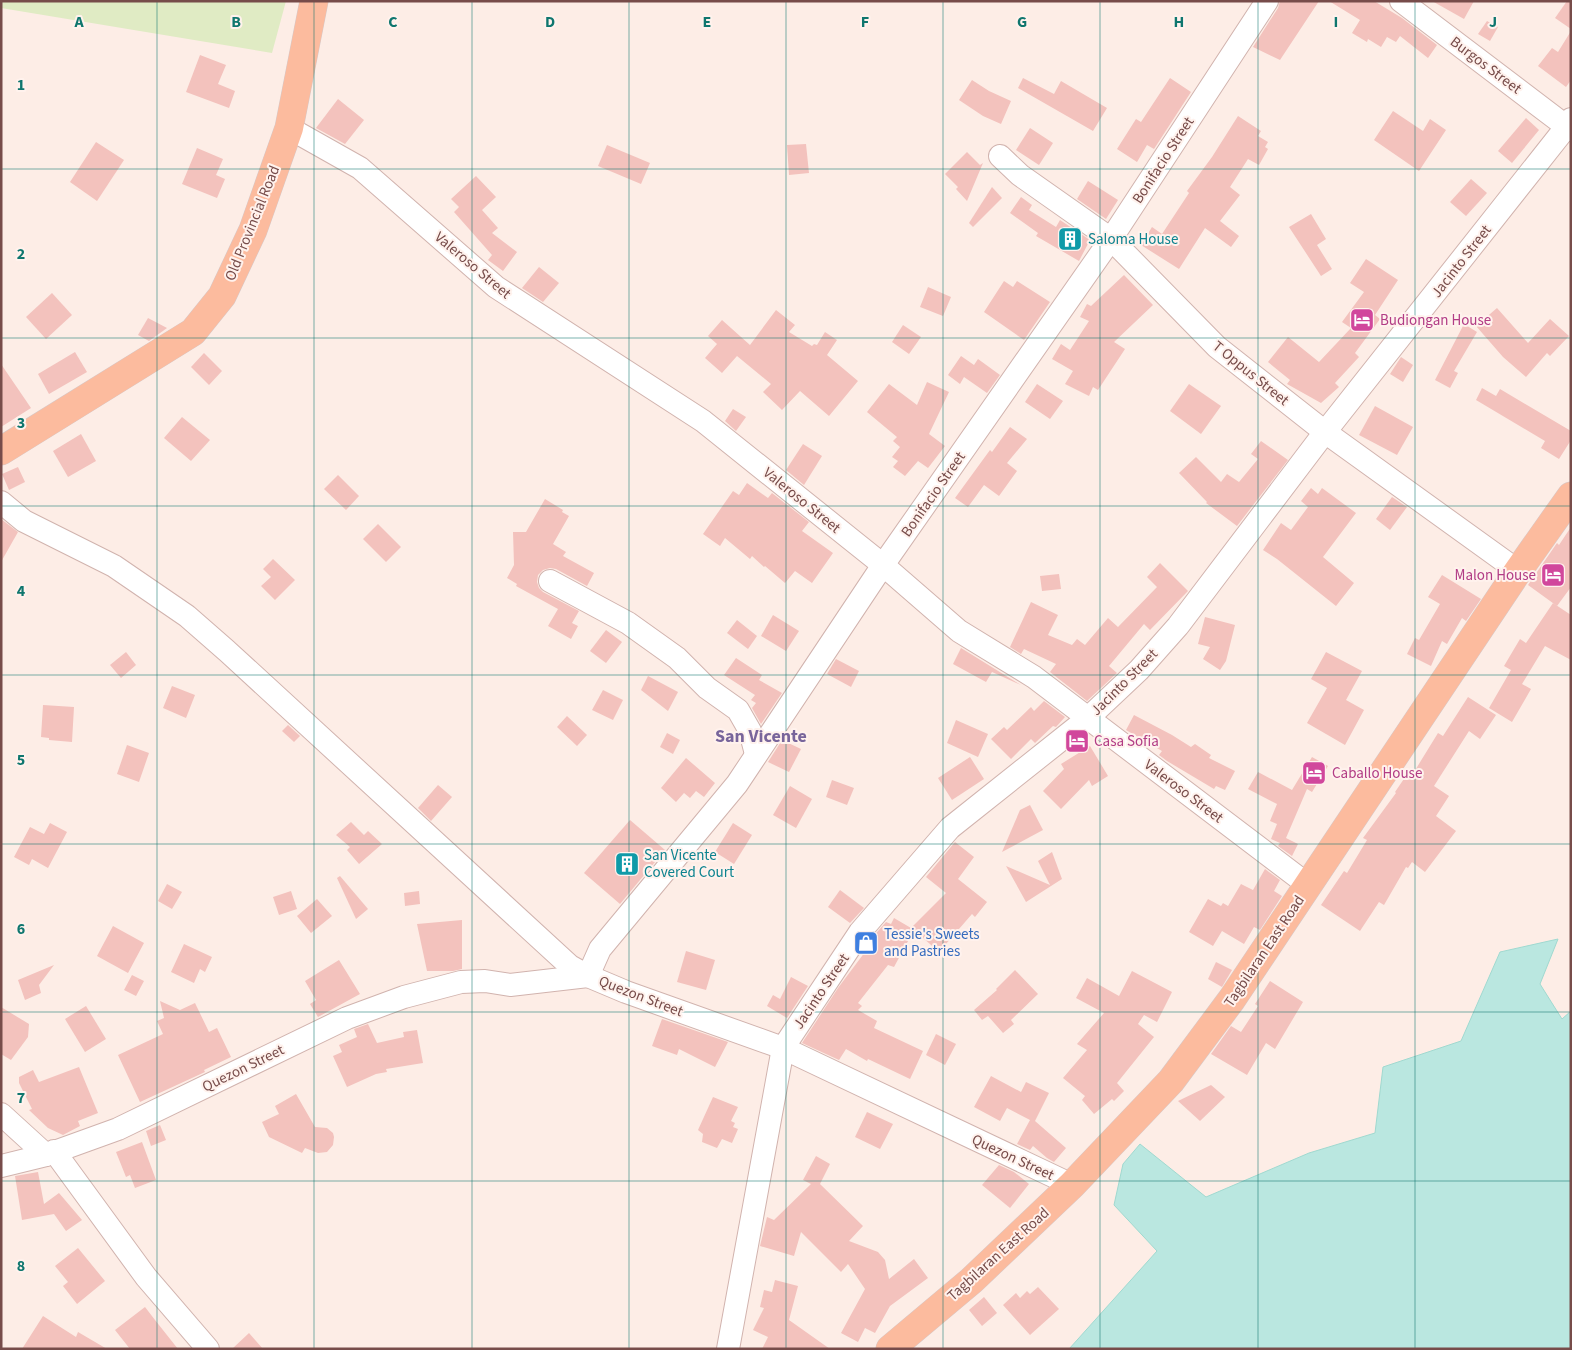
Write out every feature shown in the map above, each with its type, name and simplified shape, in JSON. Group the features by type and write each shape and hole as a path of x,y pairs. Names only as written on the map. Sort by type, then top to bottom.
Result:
{"main road":[{"name":"Old Provincial Road","path":"1,451 193,332 222,296 253,230 289,128 314,1"},
{"name":"Tagbilaran East Road","path":"890,1349 971,1281 1072,1185 1171,1081 1232,999 1518,571 1571,496"}],"street":[{"name":"Bonifacio Street","path":"588,976 600,949 737,784 883,565 1111,239 1267,1"},
{"name":"Burgos Street","path":"1400,1 1569,125"},
{"name":"Jacinto Street","path":"728,1349 783,1048 860,932 950,828 1087,718 1139,670 1178,626 1325,432 1569,125"},
{"name":"Valeroso Street","path":"289,128 360,168 496,288 703,421 883,565 959,631 1034,677 1308,885"},
{"name":"T Oppus Street","path":"1000,156 1020,175 1111,239 1217,347 1325,432 1518,571"},
{"path":"1,502 24,521 114,566 187,616 227,650 570,966 588,976"},
{"path":"550,581 628,623 677,658 707,688 738,710 750,731 756,754"},
{"name":"Quezon Street","path":"1,1166 50,1153 118,1129 347,1018 404,997 461,982 484,981 510,985 588,976 626,992 783,1048 1072,1185"},
{"path":"1,1114 50,1153 146,1277 208,1349"}],"green space":[{"path":"1,1 286,1 272,53 1,8"}],"water":[{"path":"1558,939 1540,984 1562,1019 1571,1011 1571,1349 1069,1349 1157,1251 1114,1205 1123,1164 1140,1144 1206,1197 1309,1153 1375,1133 1383,1067 1461,1041 1500,952"}],"building":[{"path":"1280,1 1319,1 1280,60 1253,47 1278,8"},
{"path":"1329,1 1374,1 1402,18 1437,45 1428,58 1400,36 1396,42 1387,37 1381,47 1368,39 1367,42 1352,33 1360,20"},
{"path":"1432,1 1474,1 1464,19"},
{"path":"1567,1 1571,1 1571,29 1555,18"},
{"path":"1487,21 1498,27 1490,41 1478,34"},
{"path":"1571,31 1571,80 1566,87 1538,66 1552,48 1558,52"},
{"path":"200,55 226,65 218,84 235,91 229,108 186,92"},
{"path":"1023,78 1054,94 1061,81 1107,108 1093,131 1018,88"},
{"path":"1170,78 1191,92 1154,149 1147,145 1137,162 1117,149 1136,119 1141,122"},
{"path":"972,80 989,91 1011,101 1001,124 983,116 959,100"},
{"path":"338,99 364,120 345,144 316,128"},
{"path":"1393,111 1423,131 1430,119 1446,130 1419,171 1374,140"},
{"path":"1238,116 1261,131 1258,136 1268,142 1265,147 1268,149 1259,165 1248,159 1230,187 1240,195 1220,221 1239,236 1231,247 1205,228 1179,269 1141,245 1152,227 1162,234 1189,193 1187,191 1212,157"},
{"path":"1526,118 1539,130 1512,163 1498,151"},
{"path":"1030,128 1053,143 1039,165 1016,150"},
{"path":"96,142 124,160 97,201 70,182"},
{"path":"806,144 809,173 789,175 787,145"},
{"path":"607,145 650,163 641,184 598,166"},
{"path":"197,148 223,159 216,175 225,179 217,198 182,184"},
{"path":"967,152 980,165 983,163 967,201 956,189 958,187 945,174"},
{"path":"476,176 496,197 482,210 498,228 492,233 517,252 503,271 488,260 492,255 454,212 459,207 451,199"},
{"path":"1471,179 1487,193 1466,216 1450,202"},
{"path":"1088,181 1118,200 1106,219 1077,199"},
{"path":"992,187 1002,198 973,227 969,223"},
{"path":"1021,197 1032,205 1029,210 1056,227 1060,220 1090,240 1079,261 1036,236 1038,233 1010,213"},
{"path":"1311,214 1326,239 1317,245 1332,269 1321,276 1289,227"},
{"path":"1366,259 1398,280 1375,315 1380,319 1355,353 1359,357 1335,383 1339,387 1321,403 1287,384 1290,380 1268,362 1288,337 1319,362 1351,328 1342,322 1364,292 1350,283"},
{"path":"539,267 559,283 543,302 522,288"},
{"path":"1124,275 1153,305 1114,342 1125,349 1098,390 1093,387 1089,396 1065,384 1073,371 1052,359 1061,344 1070,350 1089,321 1080,317 1087,304 1091,306"},
{"path":"1004,281 1013,287 1017,281 1050,302 1024,340 984,312"},
{"path":"928,287 951,297 943,316 920,307"},
{"path":"52,293 72,315 46,339 26,317"},
{"path":"1497,308 1528,343 1550,319 1569,336 1550,356 1547,353 1526,377 1503,357 1476,326"},
{"path":"776,310 795,325 789,332 812,346 814,344 817,345 825,332 837,340 827,355 858,381 829,416 800,391 782,410 763,392 771,384 737,356 722,373 705,358 717,344 708,336 722,320 750,345"},
{"path":"148,318 167,328 149,341 138,335"},
{"path":"1464,324 1477,332 1454,371 1458,373 1450,388 1435,380"},
{"path":"903,325 921,337 909,354 892,342"},
{"path":"75,352 87,372 49,394 38,374"},
{"path":"204,353 222,371 209,385 191,367"},
{"path":"961,356 974,365 978,359 1000,375 987,393 964,377 960,384 948,375"},
{"path":"1401,357 1413,365 1403,382 1390,374"},
{"path":"1,364 31,408 1,427"},
{"path":"927,382 949,392 929,434 945,446 928,468 918,461 905,476 893,467 898,461 892,457 900,447 893,441 897,437 867,412 889,384 917,405"},
{"path":"1037,384 1063,401 1050,419 1025,402"},
{"path":"1189,384 1221,406 1201,434 1170,411"},
{"path":"1482,388 1496,396 1500,389 1571,431 1571,440 1559,459 1541,448 1545,441 1476,400"},
{"path":"1375,406 1413,427 1397,455 1359,435"},
{"path":"733,409 746,417 736,431 725,421"},
{"path":"182,417 210,440 191,461 164,438"},
{"path":"1010,427 1027,439 1007,463 1017,471 999,496 984,485 968,507 955,498 990,450 992,452"},
{"path":"81,434 96,461 68,477 53,451"},
{"path":"1261,441 1288,460 1237,526 1206,503 1179,473 1196,457 1221,482 1227,474 1239,482 1258,459 1251,454"},
{"path":"803,444 822,456 804,485 786,470"},
{"path":"18,467 25,482 9,490 2,474"},
{"path":"338,475 359,496 346,510 324,489"},
{"path":"747,483 768,498 772,493 809,522 802,531 833,553 812,583 795,571 785,583 752,556 750,559 725,538 720,546 703,534 733,491 739,495"},
{"path":"1311,488 1318,494 1322,488 1356,513 1323,557 1354,583 1336,606 1263,550 1281,523 1291,530 1308,507 1301,501"},
{"path":"1392,497 1407,507 1390,530 1376,519"},
{"path":"545,499 569,516 553,544 566,552 563,556 594,573 587,586 556,569 543,570 538,575 537,582 543,592 579,611 572,623 578,626 571,639 548,626 558,609 516,586 517,584 507,578 514,565 513,532 526,532"},
{"path":"1,519 18,532 1,562"},
{"path":"378,524 401,547 386,562 363,539"},
{"path":"1571,527 1571,587 1557,606 1528,585 1557,543 1559,545"},
{"path":"273,559 295,580 275,600 261,586 271,577 263,569"},
{"path":"1160,563 1188,591 1150,630 1144,624 1109,666 1117,673 1087,701 1050,672 1056,664 1024,649 1021,654 1010,647 1031,602 1058,615 1048,635 1072,645 1077,639 1085,645 1108,618 1118,627 1157,587 1147,577"},
{"path":"1059,574 1061,589 1042,591 1040,576"},
{"path":"1442,575 1481,599 1466,621 1462,618 1447,644 1442,641 1431,666 1407,654 1415,638 1419,640 1440,604 1428,597"},
{"path":"1553,603 1571,615 1571,660 1545,646 1522,684 1531,689 1512,722 1489,708 1511,670 1504,666 1520,639 1526,643"},
{"path":"773,615 799,631 786,651 761,636"},
{"path":"1205,617 1235,625 1226,661 1220,670 1203,659 1210,647 1198,644"},
{"path":"737,620 757,636 748,649 727,633"},
{"path":"606,630 622,642 606,663 590,651"},
{"path":"961,648 1021,685 992,672 986,682 953,664"},
{"path":"126,652 136,665 121,678 110,665"},
{"path":"1326,652 1362,671 1346,700 1364,710 1345,745 1307,723 1327,688 1311,679"},
{"path":"736,658 762,675 759,680 782,693 761,724 752,708 756,703 751,700 755,695 724,675"},
{"path":"836,659 859,671 851,687 827,674"},
{"path":"648,676 678,692 668,711 641,690"},
{"path":"172,686 195,695 186,718 163,708"},
{"path":"603,690 623,700 613,720 592,710"},
{"path":"1468,697 1496,715 1480,739 1469,731 1434,786 1449,796 1436,816 1456,831 1425,872 1412,862 1408,868 1406,867 1384,905 1379,902 1360,931 1321,905 1344,871 1347,873 1367,840 1363,838 1396,793 1410,770 1414,772 1438,733 1443,736"},
{"path":"1044,701 1065,717 1056,727 1053,726 1035,743 1031,739 1011,759 991,739 1004,727 1007,730 1031,707 1034,711"},
{"path":"43,705 74,707 72,742 49,740 49,738 41,737"},
{"path":"1134,715 1191,747 1195,744 1211,755 1209,758 1235,771 1225,790 1216,786 1214,789 1167,761 1159,755 1162,751 1126,730"},
{"path":"567,716 587,735 577,746 557,727"},
{"path":"956,720 988,734 978,757 947,743"},
{"path":"288,725 300,736 294,742 282,731"},
{"path":"667,733 680,740 673,754 660,747"},
{"path":"782,740 801,749 789,772 768,762"},
{"path":"127,745 149,753 139,782 117,774"},
{"path":"1090,746 1108,776 1092,786 1089,780 1061,809 1043,791 1064,769 1061,764"},
{"path":"970,757 984,779 952,800 938,778"},
{"path":"1312,757 1328,766 1312,792 1307,789 1286,838 1298,844 1292,856 1278,846 1280,843 1271,839 1277,824 1270,821 1277,804 1248,789 1258,772 1292,790"},
{"path":"686,758 715,783 704,797 696,791 690,798 684,793 676,802 661,788"},
{"path":"832,780 854,788 847,805 826,797"},
{"path":"438,785 452,797 431,821 418,808"},
{"path":"790,786 812,799 796,828 773,815"},
{"path":"1030,805 1043,830 1002,852 1020,810"},
{"name":"San Vicente Covered Court","path":"630,820 665,850 620,904 584,873"},
{"path":"351,822 364,835 368,831 382,844 359,864 347,850 350,847 336,835"},
{"path":"50,823 67,832 48,868 32,859 29,865 14,857 30,827 44,834"},
{"path":"733,823 752,835 734,864 715,852"},
{"path":"955,842 974,857 958,879 987,902 975,917 972,914 939,952 914,930 894,967 888,965 858,1003 862,1006 858,1010 877,1021 874,1028 923,1051 910,1079 868,1059 867,1061 846,1049 839,1060 802,1043 838,988 865,952 863,951 870,940 886,922 891,924 894,918 911,928 946,893 926,877"},
{"path":"1052,852 1062,879 1026,902 1006,866 1050,885 1038,861"},
{"path":"1265,869 1280,880 1274,891 1282,896 1260,930 1254,927 1244,944 1222,931 1213,946 1189,932 1208,899 1221,906 1223,903 1228,906 1241,884 1253,890"},
{"path":"340,876 368,909 356,919 337,878"},
{"path":"167,884 182,892 172,909 158,901"},
{"path":"840,890 864,908 850,923 828,907"},
{"path":"291,891 297,909 279,915 273,897"},
{"path":"419,891 420,904 405,906 404,893"},
{"path":"317,899 332,916 311,933 297,916"},
{"path":"462,920 462,969 427,971 417,924"},
{"path":"113,926 144,943 128,973 97,956"},
{"path":"184,944 212,957 205,972 200,969 194,983 171,972"},
{"path":"686,951 715,960 706,990 677,982"},
{"path":"339,960 360,994 318,1017 310,1004 316,1000 305,981"},
{"path":"1216,962 1232,970 1222,987 1208,979"},
{"path":"54,965 39,985 41,993 25,1000 18,980"},
{"path":"1015,970 1038,994 1011,1020 1014,1024 1003,1033 988,1016 982,1020 974,1010 997,990"},
{"path":"1132,971 1172,992 1157,1022 1144,1015 1138,1024 1154,1037 1117,1083 1124,1091 1114,1101 1112,1099 1094,1114 1082,1100 1085,1096 1063,1078 1087,1050 1077,1044 1104,1013 1076,998 1087,978 1119,996"},
{"path":"132,975 144,981 136,996 124,990"},
{"path":"791,977 808,986 787,1018 767,1006 773,995 780,999"},
{"path":"1270,981 1303,1002 1275,1049 1266,1043 1247,1075 1211,1054 1231,1026 1241,1032 1258,1006 1255,1004"},
{"path":"160,1001 180,1010 195,1003 209,1032 217,1028 231,1057 204,1070 205,1072 140,1102 118,1055 163,1034 157,1021 164,1018"},
{"path":"86,1006 106,1039 85,1052 65,1019"},
{"path":"1,1007 29,1024 28,1037 11,1060 1,1054"},
{"path":"662,1019 728,1042 715,1067 679,1049 677,1055 652,1046"},
{"path":"368,1024 377,1043 404,1037 403,1032 417,1030 423,1063 386,1069 387,1072 376,1074 347,1087 333,1056 342,1052 339,1045 357,1037 354,1029"},
{"path":"936,1034 956,1044 945,1065 926,1055"},
{"path":"79,1067 98,1113 78,1121 80,1126 63,1135 48,1128 29,1110 32,1109 19,1083 19,1077 33,1070 39,1082"},
{"path":"991,1076 1021,1092 1026,1082 1049,1093 1035,1121 1066,1148 1054,1162 1033,1146 1030,1150 1017,1144 1030,1120 1007,1108 1000,1121 974,1107"},
{"path":"1211,1085 1225,1097 1200,1121 1178,1101"},
{"path":"296,1094 315,1127 327,1128 333,1133 333,1145 327,1152 318,1153 305,1148 302,1153 269,1137 262,1122 279,1114 275,1106"},
{"path":"713,1097 738,1107 731,1121 735,1123 733,1127 738,1129 732,1143 722,1139 717,1148 702,1142 703,1134 698,1130"},
{"path":"867,1112 893,1124 880,1149 855,1137"},
{"path":"160,1125 166,1140 151,1146 146,1131"},
{"path":"142,1142 156,1180 135,1188 130,1175 126,1177 116,1152"},
{"path":"816,1156 830,1164 820,1184 863,1226 849,1241 878,1252 885,1260 889,1279 914,1259 928,1278 890,1306 875,1333 865,1328 858,1342 841,1333 865,1289 848,1264 841,1272 801,1232 794,1256 760,1246 767,1217 774,1220 811,1184 803,1180"},
{"path":"999,1165 1014,1172 1029,1184 1010,1208 982,1185"},
{"path":"38,1172 44,1204 59,1193 82,1220 66,1231 54,1214 22,1220 15,1176"},
{"path":"78,1248 105,1281 77,1304 63,1286 68,1282 55,1266"},
{"path":"775,1280 798,1286 789,1320 830,1349 762,1349 768,1337 753,1330 764,1308 760,1307 764,1290 772,1292"},
{"path":"1038,1287 1059,1309 1030,1335 1003,1305 1016,1293 1020,1298 1027,1291 1030,1294"},
{"path":"984,1297 997,1313 982,1326 969,1310"},
{"path":"145,1307 178,1349 130,1349 115,1330"},
{"path":"43,1316 76,1337 78,1332 107,1349 22,1349"},
{"path":"249,1333 263,1349 232,1349"}],"place":[{"name":"Saloma House","path":"1070,239"},
{"name":"Budiongan House","path":"1362,320"},
{"name":"Malon House","path":"1553,575"},
{"name":"Casa Sofia","path":"1077,741"},
{"name":"Caballo House","path":"1314,773"},
{"name":"San Vicente Covered Court","path":"627,864"},
{"name":"Tessie's Sweets and Pastries","path":"866,943"}],"district":[{"name":"San Vicente","path":"761,736"}]}
